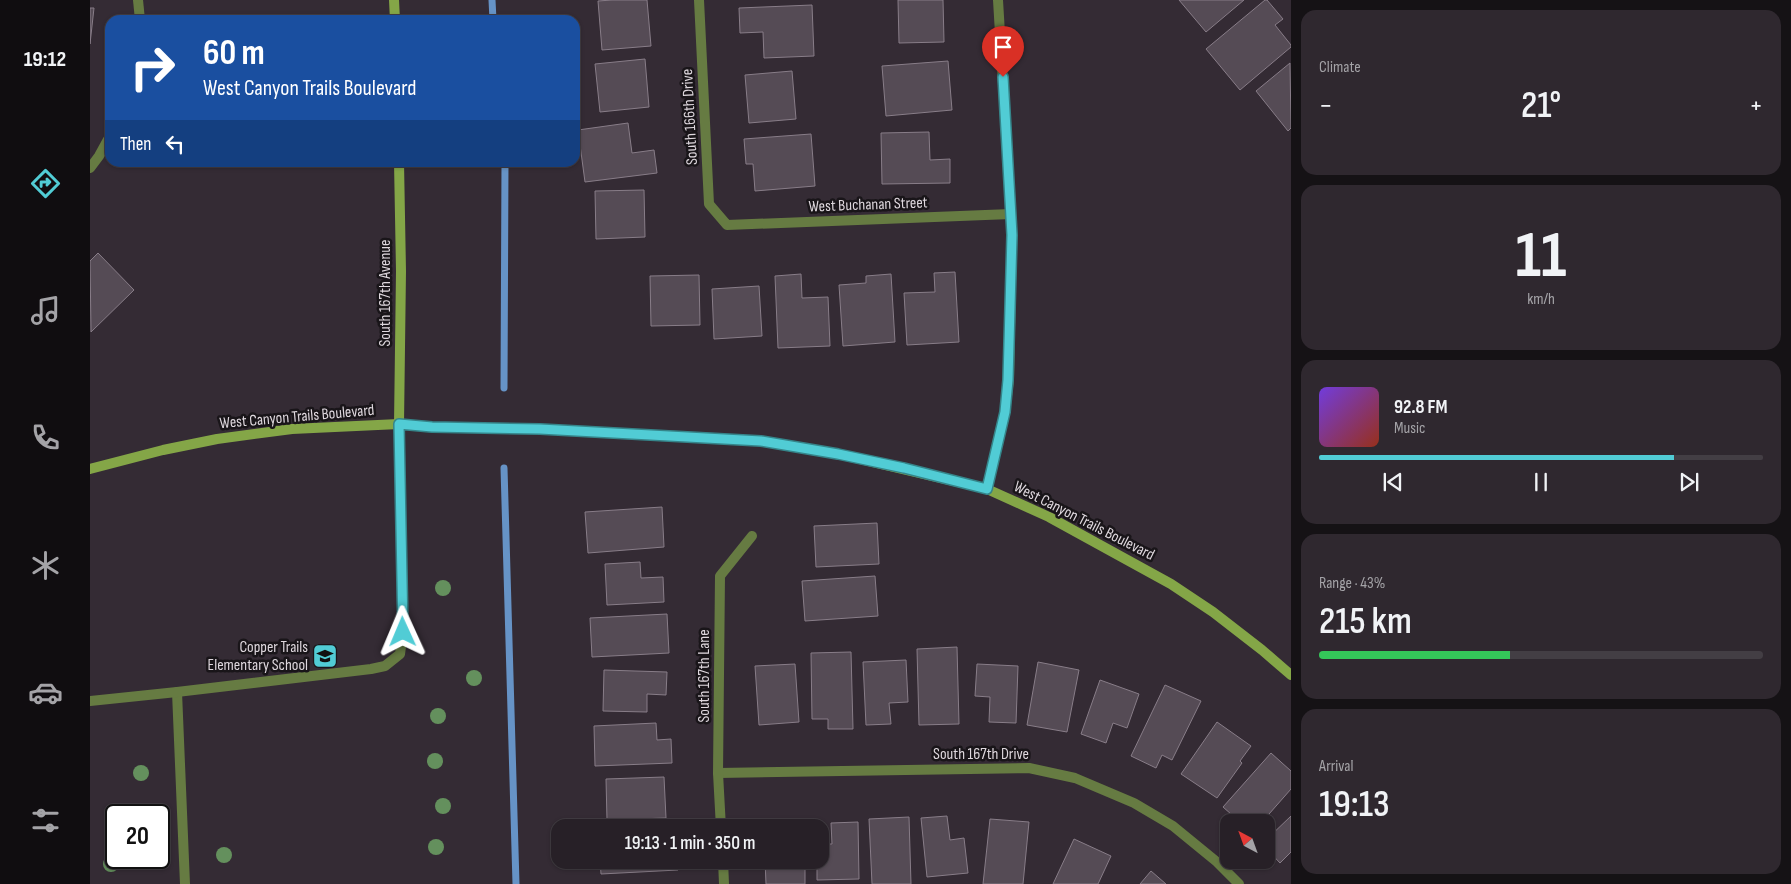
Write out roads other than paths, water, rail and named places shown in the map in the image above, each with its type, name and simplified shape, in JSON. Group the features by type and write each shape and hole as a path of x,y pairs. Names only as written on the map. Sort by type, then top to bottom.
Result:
{"street":[{"path":"138,0 140,15"},
{"path":"394,0 395,15"},
{"name":"South 166th Drive","path":"699,0 709,204 728,225"},
{"path":"987,489 1005,412 1008,380 1012,235 998,0"},
{"path":"90,168 105,145"},
{"name":"South 167th Avenue","path":"399,167 401,271 399,424"},
{"name":"West Buchanan Street","path":"728,225 1011,214"},
{"path":"90,701 385,666 400,654 403,632 399,424"},
{"name":"West Canyon Trails Boulevard","path":"90,469 163,450 217,439 292,430 399,424 432,427 540,429 761,441 838,454 987,489 1049,517 1171,584 1213,612 1291,675"},
{"name":"South 167th Lane","path":"721,819 718,773 720,576 752,536"},
{"path":"177,692 185,884"},
{"name":"South 167th Drive","path":"718,773 1029,768 1075,778 1134,803 1173,826 1217,862 1239,884"},
{"path":"723,869 724,884"}],"waterway":[{"path":"492,0 493,15"},
{"path":"504,388 505,167"},
{"path":"504,468 516,884"}],"place":[{"name":"Copper Trails Elementary School","path":"325,656"}]}
